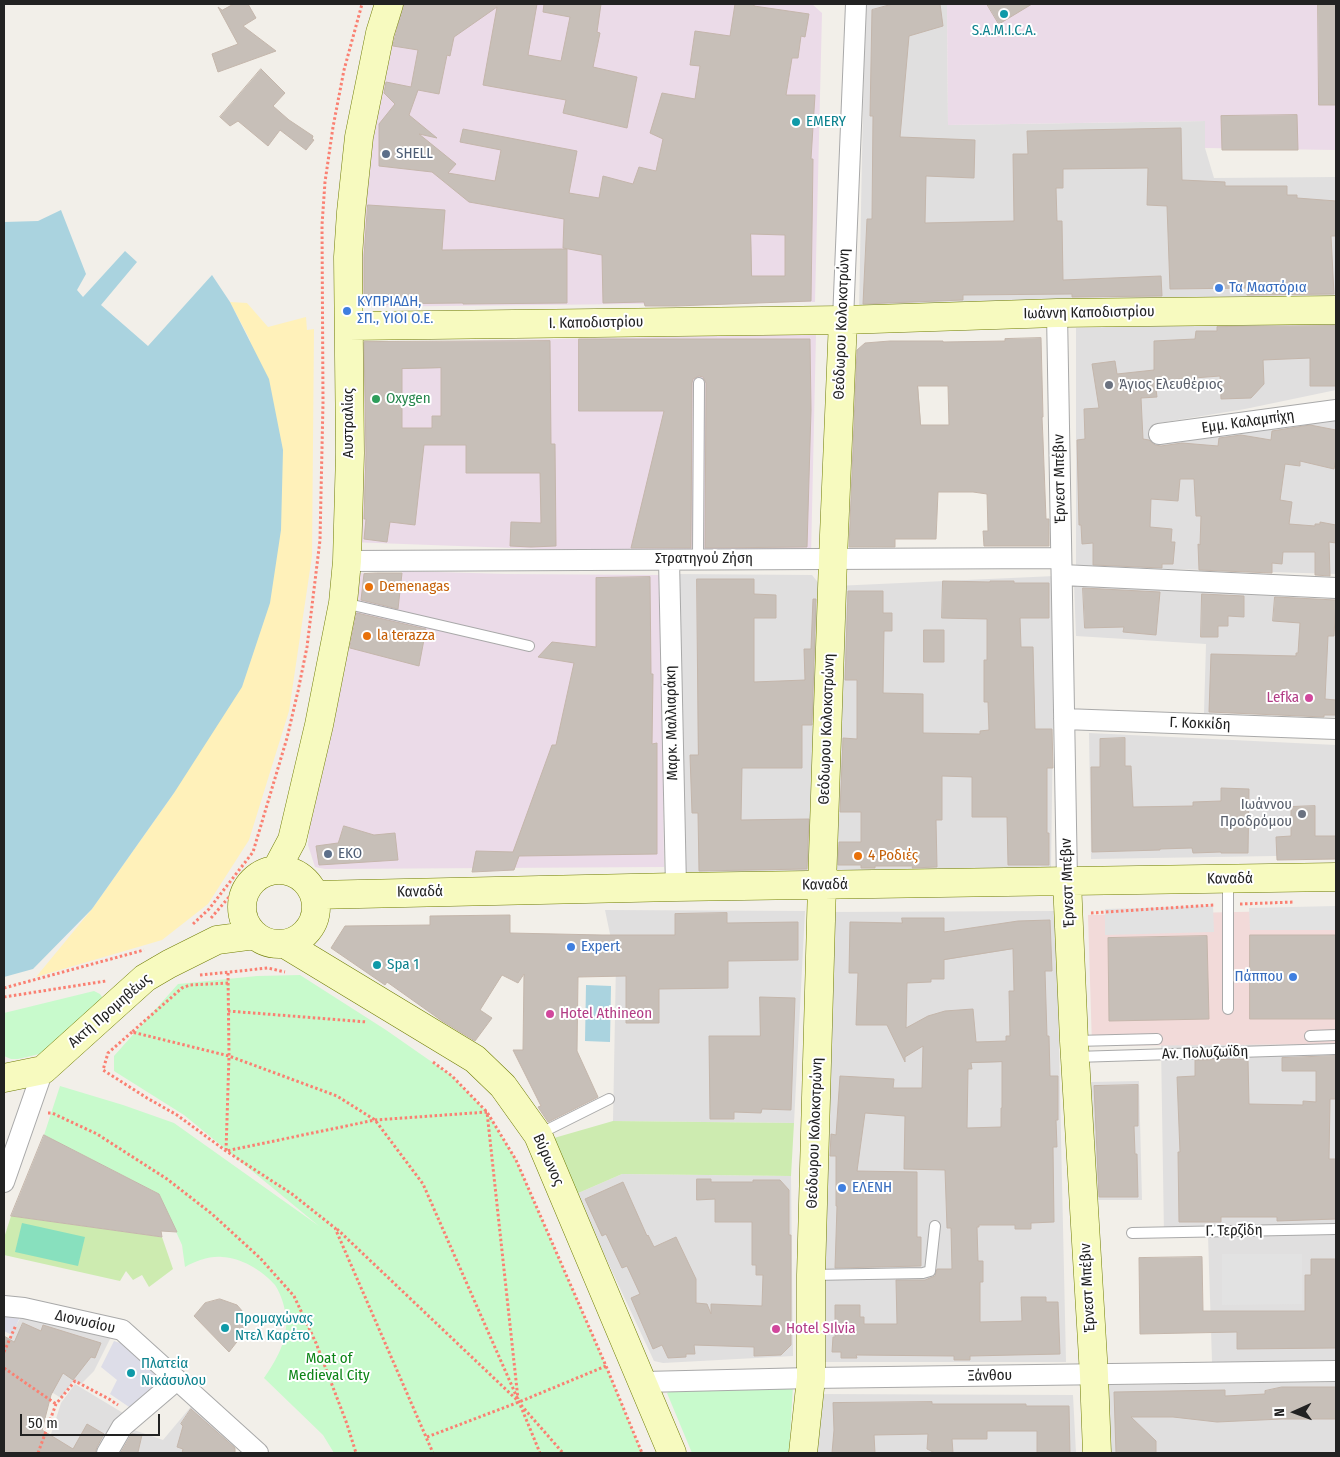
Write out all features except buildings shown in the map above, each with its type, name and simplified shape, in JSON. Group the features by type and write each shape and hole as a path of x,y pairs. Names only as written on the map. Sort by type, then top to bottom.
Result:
{"street":[{"name":"Αυστραλίας","path":"286,877 292,840 319,725 343,603 347,561 350,453 348,257 351,212 356,160 364,114 380,33 389,4"},
{"name":"Θεόδωρου Κολοκοτρώνη","path":"803,1453 811,1378 810,1275 822,885 833,559 856,4"},
{"name":"Ιωάννη Καποδιστρίου","path":"843,320 1057,313 1336,310"},
{"name":"Έρνεστ Μπέβιν","path":"1057,313 1067,881 1074,1049 1097,1453"},
{"name":"Ι. Καποδιστρίου","path":"349,326 843,320"},
{"name":"Εμμ. Καλαμπίχη","path":"1159,434 1336,410"},
{"name":"Στρατηγού Ζήση","path":"347,561 833,559 1062,566 1336,588"},
{"name":"Μαρκ. Μαλλιαράκη","path":"669,560 676,888"},
{"name":"Γ. Κοκκίδη","path":"1064,719 1336,729"},
{"path":"249,925 243,902 246,890 254,880 264,873 286,877 317,906 315,919 310,930 300,938 285,944"},
{"name":"Καναδά","path":"286,877 676,888 1067,881 1228,892 1336,877"},
{"name":"Ακτή Προμηθέως","path":"43,1070 145,978 169,964 211,932 249,925"},
{"name":"Βύρωνος","path":"249,925 265,942 285,944 475,1059 503,1086 538,1135 644,1382 672,1453"},
{"path":"4,1078 43,1070"},
{"path":"4,1182 43,1070"},
{"name":"Διονυσίου","path":"4,1306 24,1308 122,1330 253,1451"},
{"name":"Ξάνθου","path":"644,1382 1336,1371"},
{"path":"107,1453 122,1427 177,1380"}],"lane":[{"path":"698,559 699,383"},
{"path":"343,603 529,646"},
{"path":"1228,892 1228,1009"},
{"path":"1310,1036 1336,1035"},
{"path":"1074,1049 1157,1039"},
{"name":"Αν. Πολυζωϊδη","path":"1074,1049 1336,1049"},
{"path":"538,1135 609,1099"},
{"path":"810,1275 923,1273 930,1271 935,1226"},
{"name":"Γ. Τερζίδη","path":"1132,1233 1336,1229"}],"path":[{"path":"192,926 209,909 253,852 287,738 307,647 320,540 323,402 322,225 325,182 344,70 362,4"},
{"path":"211,932 286,877"},
{"path":"1087,914 1228,892 1298,902"},
{"path":"4,988 149,949"},
{"path":"193,975 268,968 292,973"},
{"path":"226,1151 229,1056 228,973"},
{"name":"Ακτή Προμηθέως","path":"4,997 115,979"},
{"path":"228,983 190,985 182,988 108,1053 103,1070 177,1115 226,1151 292,1194 335,1228 519,1402 563,1453"},
{"path":"228,1011 374,1022 366,1017"},
{"path":"132,1032 229,1056 337,1096 375,1120 423,1184 540,1453"},
{"path":"430,1061 452,1076 487,1112 516,1160 642,1453"},
{"path":"28,1112 52,1113 97,1134 167,1179 212,1214 260,1258 294,1296 316,1343 356,1453"},
{"path":"226,1151 375,1120 487,1112"},
{"path":"487,1112 519,1402"},
{"path":"335,1228 433,1453"},
{"path":"4,1352 24,1308"},
{"path":"427,1437 606,1366"},
{"path":"4,1368 56,1404"},
{"path":"38,1453 56,1404 75,1381 109,1399 133,1417"}],"shaded area":[{"path":"394,4 812,4 822,13 815,302 354,307 356,202"},
{"path":"865,4 947,4 948,125 1205,121 1205,148 1214,178 1336,177 1336,297 859,311"},
{"path":"947,4 1336,4 1336,150 1205,148 1205,121 948,125"},
{"path":"1336,320 1336,390 1245,409 1153,424 1156,441 1336,416 1336,574 1076,566 1076,328"},
{"path":"816,334 811,556 623,552 349,542 351,343"},
{"path":"402,571 661,575 664,867 325,869 315,867 308,845 310,821 357,573 402,574"},
{"path":"678,574 812,575 825,591 819,874 681,876"},
{"path":"1055,576 1051,868 829,875 835,586"},
{"path":"1074,583 1336,600 1336,717 1204,713 1206,644 1076,636"},
{"path":"1089,733 1336,745 1336,855 1091,859"},
{"path":"1213,906 1214,932 1105,935 1105,909"},
{"path":"1336,906 1336,930 1250,930 1249,908"},
{"path":"605,910 805,911 794,1123 613,1121 616,963"},
{"path":"1336,910 1336,1044 1092,1046 1088,915"},
{"path":"1056,911 1066,1362 817,1362 830,912"},
{"path":"1336,1044 1336,1362 1212,1362 1208,1235 1164,1236 1161,1045"},
{"path":"1139,1081 1142,1200 1093,1200 1091,1082"},
{"path":"622,1174 791,1176 793,1356 663,1363 654,1361 576,1194"},
{"path":"1222,1254 1302,1254 1302,1304 1222,1305"},
{"path":"4,1306 24,1308 12,1335 4,1331"},
{"path":"23,1313 111,1337 94,1371 81,1384 73,1381 61,1398 4,1362 4,1348"},
{"name":"Πλατεία Νικάσυλου","path":"114,1341 126,1345 163,1383 132,1409 110,1394 117,1380 101,1367"},
{"path":"1336,1382 1336,1453 1105,1453 1103,1385"},
{"path":"75,1384 123,1413 101,1453 45,1453 61,1403"},
{"path":"817,1394 1073,1395 1076,1453 815,1453"},
{"path":"194,1403 235,1443 235,1453 115,1453 131,1429 163,1440"}],"green space":[{"name":"Moat of Medieval City","path":"300,975 386,1030 452,1076 487,1112 516,1160 642,1453 334,1453 323,1435 264,1378 280,1350 286,1326 284,1305 275,1285 251,1266 236,1259 207,1258 185,1267 182,1245 159,1194 44,1135 60,1086 123,1105 174,1123 319,1226 184,1115 114,1071 114,1056 178,984 257,976"},
{"path":"94,991 100,994 104,1000 44,1053 18,1059 4,1056 4,1013"},
{"path":"613,1121 794,1123 791,1176 622,1174 576,1194 554,1138"},
{"path":"11,1216 162,1237 173,1269 149,1287 142,1275 133,1280 126,1271 120,1281 4,1255 4,1238"},
{"path":"22,1223 85,1237 78,1266 15,1252"},
{"path":"684,1384 793,1386 789,1453 692,1453 667,1393"}],"sand":[{"path":"230,302 247,303 268,327 306,317 307,330 314,329 312,556 289,711 249,840 208,904 162,940 36,977 92,909 174,793 250,340"}],"water":[{"path":"61,210 86,274 77,290 83,297 125,251 137,262 101,305 148,346 212,275 230,302 269,379 283,450 281,530 270,603 242,687 174,793 92,909 33,969 4,977 4,222 38,221"},
{"path":"586,985 611,986 610,1042 585,1041"}],"place":[{"name":"S.A.M.I.C.A.","path":"1004,14"},
{"name":"EMERY","path":"796,122"},
{"name":"SHELL","path":"386,154"},
{"name":"Τα Μαστόρια","path":"1219,288"},
{"name":"ΚΥΠΡΙΑΔΗ, ΣΠ., ΥΙΟΙ Ο.Ε.","path":"347,311"},
{"name":"Άγιος Ελευθέριος","path":"1109,385"},
{"name":"Oxygen","path":"376,399"},
{"name":"Demenagas","path":"369,587"},
{"name":"la terazza","path":"367,636"},
{"name":"Lefka","path":"1309,698"},
{"name":"Ιωάννου Προδρόμου","path":"1302,814"},
{"name":"EKO","path":"328,854"},
{"name":"4 Ροδιές","path":"858,856"},
{"name":"Expert","path":"571,947"},
{"name":"Spa 1","path":"377,965"},
{"name":"Πάππου","path":"1293,977"},
{"name":"Hotel Athineon","path":"550,1014"},
{"name":"ΕΛΕΝΗ","path":"842,1188"},
{"name":"Προμαχώνας Ντελ Καρέτο","path":"225,1328"},
{"name":"Hotel SIlvia","path":"776,1329"},
{"name":"Πλατεία Νικάσυλου","path":"131,1373"}]}
